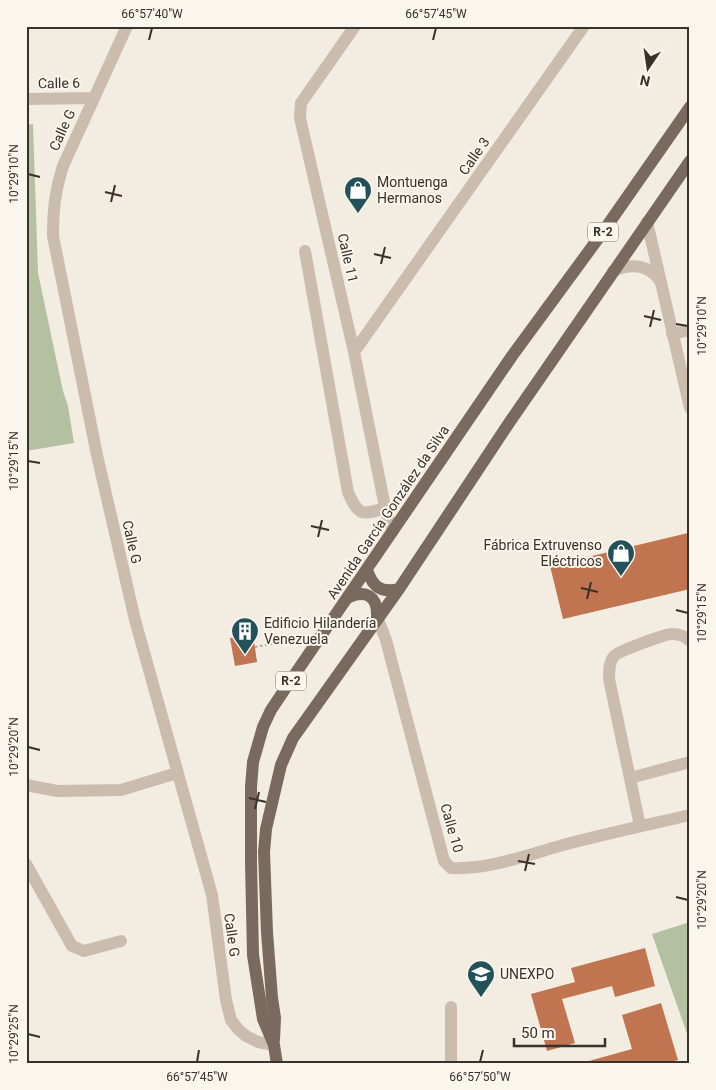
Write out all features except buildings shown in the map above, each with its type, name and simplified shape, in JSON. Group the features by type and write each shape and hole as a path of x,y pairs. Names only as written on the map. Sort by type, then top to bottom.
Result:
{"main road":[{"name":"Avenida García González da Silva","path":"274,1046 263,1019 253,955 250,832 253,762 258,742 272,710 512,356 600,236 690,107"},
{"name":"R-2","path":"277,1064 274,1046 275,1018 269,963 264,852 266,829 280,765 293,738 398,589 613,271 690,161"},
{"path":"367,570 371,580 379,588 398,589"},
{"path":"347,598 365,593 370,597 377,609 377,617"}],"street":[{"name":"Calle G","path":"127,26 62,166 55,189 53,236 99,465 135,620 212,895 226,1000 231,1020 246,1036 258,1042 274,1046"},
{"name":"Calle 11","path":"355,26 301,103 300,118 354,352 386,510 394,531"},
{"name":"Calle 3","path":"354,352 584,26"},
{"name":"Calle 6","path":"26,99 93,98"},
{"path":"647,222 690,408"},
{"path":"305,252 348,492 355,508 361,512 386,510 404,516"},
{"path":"613,271 622,267 640,266 652,271 660,281"},
{"path":"672,334 690,330"},
{"name":"Calle 10","path":"377,617 386,640 444,861 451,868 464,869 491,864 690,815"},
{"path":"640,826 609,678 610,667 614,656 622,651 670,634 688,638 690,641"},
{"path":"630,778 690,762"},
{"path":"26,785 57,791 121,790 177,773"},
{"path":"26,864 72,946 84,950 121,941"},
{"path":"450,1064 451,1008"}],"path":[{"path":"255,647 324,633"}],"green space":[{"path":"33,124 38,273 63,391 68,406 74,443 26,451 26,125"},
{"path":"690,922 690,1042 652,934"}],"place":[{"name":"Montuenga Hermanos","path":"358,214"},
{"name":"Fábrica Extruvenso Eléctricos","path":"621,577"},
{"name":"Edificio Hilandería Venezuela","path":"245,655"},
{"name":"UNEXPO","path":"481,998"}]}
